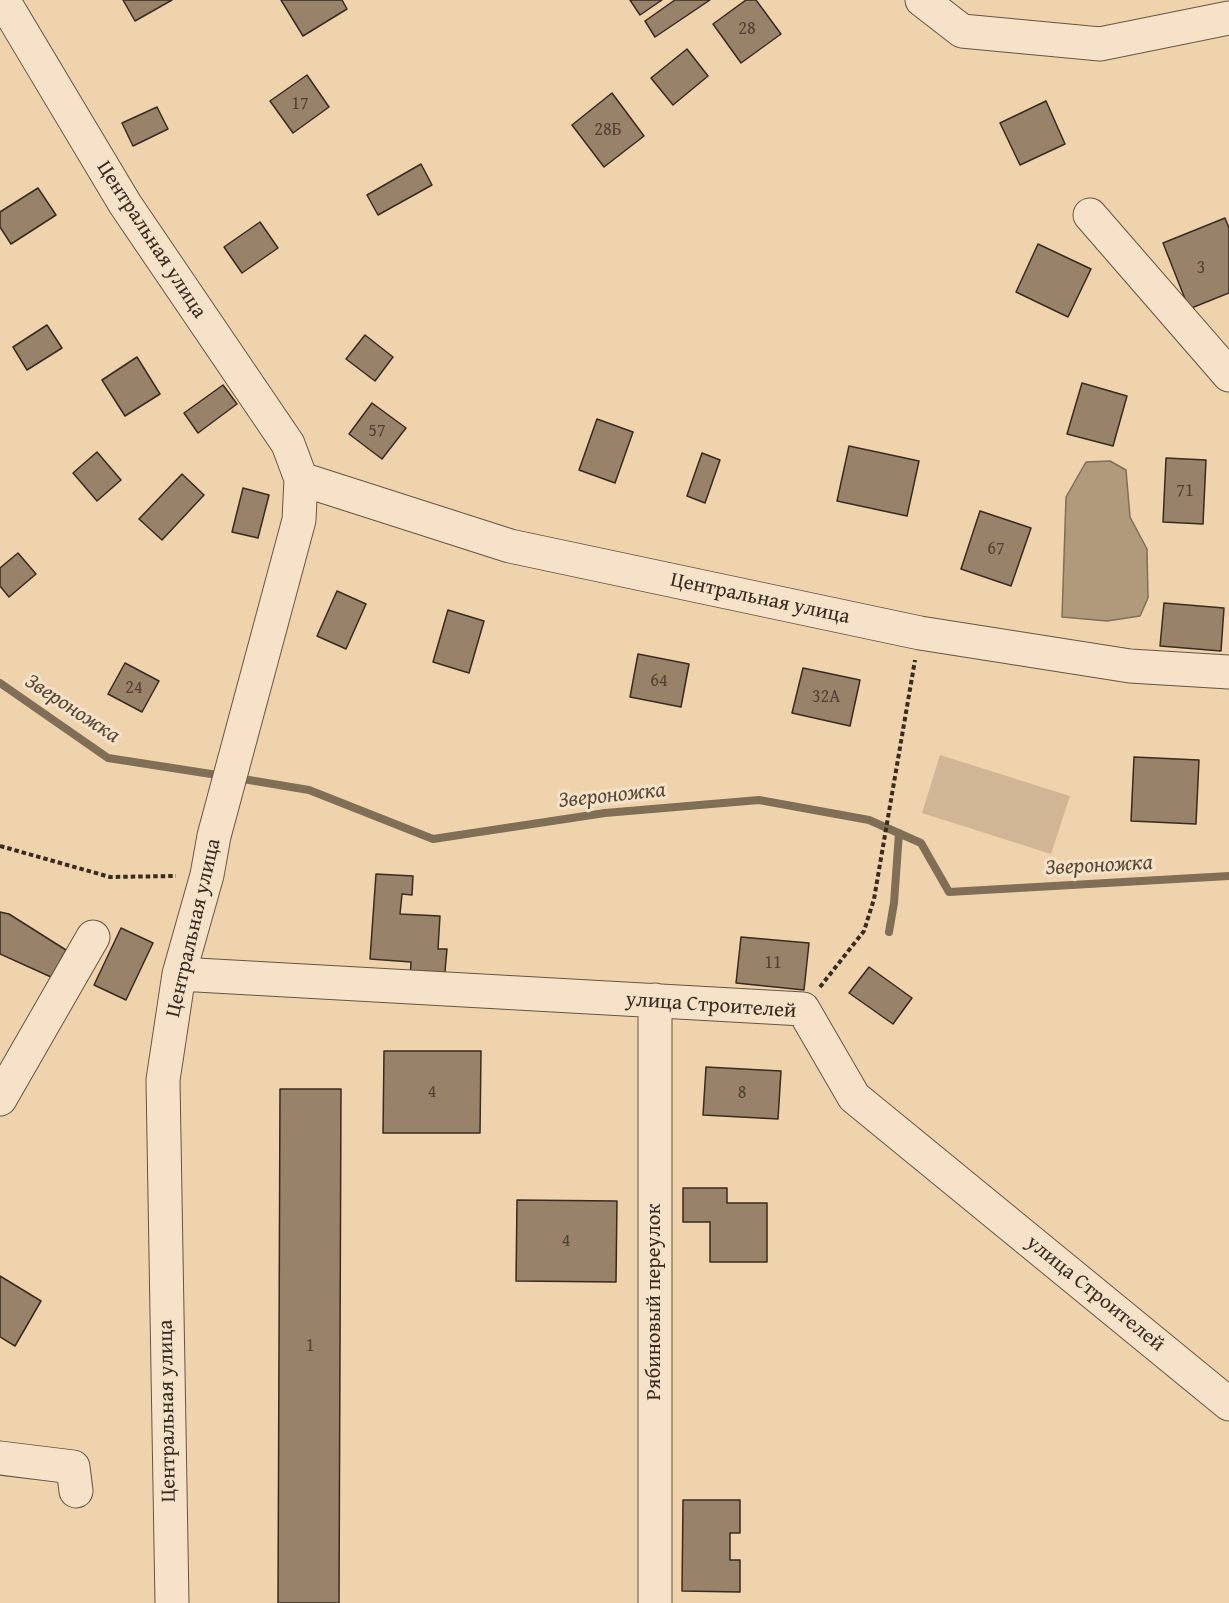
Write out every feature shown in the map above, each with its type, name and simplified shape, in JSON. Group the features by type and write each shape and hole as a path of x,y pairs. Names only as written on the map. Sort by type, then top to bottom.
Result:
{"street":[{"name":"Центральная улица","path":"3,0 124,204 288,444 301,479 299,520 179,974 163,1080 172,1603"},
{"path":"922,0 962,31 1100,44 1229,18"},
{"path":"1090,215 1229,375"},
{"name":"Центральная улица","path":"301,479 510,546 920,633 1130,666 1229,672"},
{"path":"0,1099 93,937"},
{"name":"улица Строителей","path":"179,974 803,1009 854,1096 1229,1404"},
{"name":"Рябиновый переулок","path":"655,1000 655,1603"},
{"path":"0,1458 73,1467 76,1491"}],"path":[{"path":"803,1009 864,931 874,899 920,633"},
{"path":"0,846 110,877 207,875"}],"shaded area":[{"path":"1110,461 1126,470 1130,517 1147,549 1148,598 1140,616 1107,621 1062,617 1066,497 1086,462"},
{"path":"940,755 1070,796 1051,854 922,813"}],"building":[{"path":"123,0 172,0 135,21"},
{"path":"281,0 342,0 347,9 303,36"},
{"path":"630,0 662,0 640,15"},
{"path":"675,0 710,0 655,37 645,21"},
{"path":"746,0 756,0 781,34 741,63 713,24"},
{"path":"687,49 708,76 673,105 651,78"},
{"path":"307,75 329,107 293,133 270,101"},
{"path":"612,93 644,136 604,167 572,125"},
{"path":"1046,101 1065,144 1020,165 1000,123"},
{"path":"157,107 168,129 133,146 122,123"},
{"path":"421,164 432,185 378,215 367,195"},
{"path":"38,188 56,215 11,244 0,227 0,212"},
{"path":"1225,218 1229,228 1229,293 1189,309 1163,243"},
{"path":"260,222 278,248 242,273 224,247"},
{"path":"1038,244 1091,269 1068,317 1016,292"},
{"path":"47,325 62,348 27,370 13,347"},
{"path":"365,335 393,357 375,381 346,359"},
{"path":"137,357 160,394 125,416 102,380"},
{"path":"1082,383 1127,396 1113,446 1067,434"},
{"path":"223,385 237,404 198,433 184,413"},
{"path":"372,403 406,428 382,459 349,434"},
{"path":"597,419 633,432 615,483 579,470"},
{"path":"849,446 919,461 907,516 837,501"},
{"path":"97,452 121,480 97,501 73,473"},
{"path":"702,453 720,460 705,503 687,496"},
{"path":"1166,458 1206,460 1203,524 1163,522"},
{"path":"182,474 204,495 162,540 139,519"},
{"path":"243,488 269,495 258,538 232,532"},
{"path":"980,511 1031,528 1011,586 961,569"},
{"path":"18,553 36,574 9,597 0,586 0,568"},
{"path":"337,591 366,604 346,649 317,636"},
{"path":"1164,603 1224,608 1221,651 1160,646"},
{"path":"448,610 484,621 469,673 433,662"},
{"path":"638,654 689,664 681,707 630,697"},
{"path":"125,663 159,681 142,712 108,694"},
{"path":"803,668 860,680 850,726 792,713"},
{"path":"1134,757 1199,760 1196,824 1131,821"},
{"path":"376,874 413,876 412,895 402,894 400,914 440,916 438,949 447,949 444,982 410,980 411,962 370,959"},
{"path":"0,912 9,914 66,950 51,977 0,954"},
{"path":"121,928 153,943 126,1000 94,985"},
{"path":"741,937 809,943 804,990 736,983"},
{"path":"869,967 912,998 893,1024 849,993"},
{"path":"384,1051 481,1051 480,1133 383,1133"},
{"path":"706,1067 781,1071 778,1119 703,1115"},
{"path":"280,1089 341,1089 339,1603 278,1603"},
{"path":"683,1188 727,1188 727,1203 767,1203 767,1262 710,1262 710,1222 683,1222"},
{"path":"517,1200 617,1201 616,1282 516,1281"},
{"path":"0,1276 41,1301 15,1346 0,1337"},
{"path":"683,1500 740,1500 740,1533 730,1533 730,1560 740,1560 740,1592 682,1591"}],"waterway":[{"name":"Звероножка","path":"0,683 108,758 224,776"},
{"name":"Звероножка","path":"237,778 309,790 433,839 605,813 759,800 869,820 921,843 949,892 1229,876"},
{"path":"889,932 894,903 899,833"}]}
